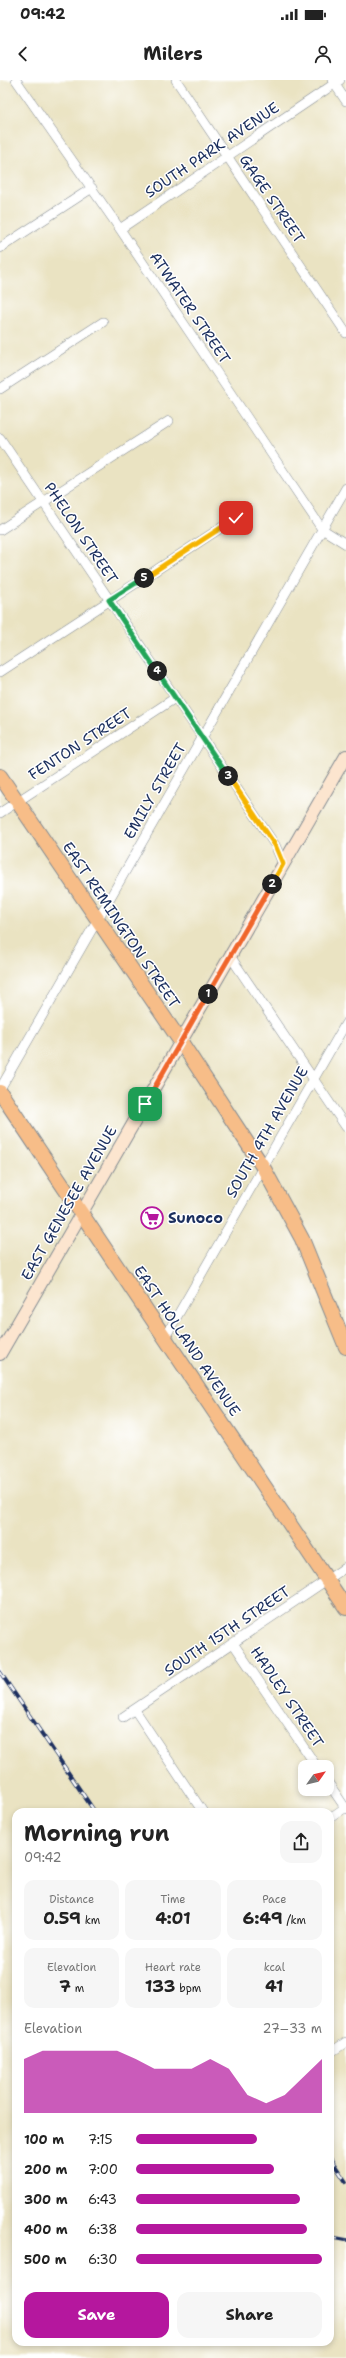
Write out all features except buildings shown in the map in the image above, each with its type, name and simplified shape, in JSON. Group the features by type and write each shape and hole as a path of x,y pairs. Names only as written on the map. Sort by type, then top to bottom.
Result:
{"highway":[{"name":"EAST REMINGTON STREET","path":"0,776 96,920 181,1042 263,1167 302,1239 346,1347"},
{"name":"EAST HOLLAND AVENUE","path":"0,1092 164,1339 346,1608"}],"main road":[{"name":"EAST GENESEE AVENUE","path":"0,1354 346,756"}],"street":[{"name":"ATWATER STREET","path":"16,80 120,229 322,529 346,544"},
{"name":"GAGE STREET","path":"176,80 346,332"},
{"path":"336,81 346,100"},
{"name":"SOUTH PARK AVENUE","path":"120,229 336,81"},
{"path":"0,248 92,188"},
{"path":"0,389 103,322"},
{"path":"0,530 169,421"},
{"name":"PHELON STREET","path":"0,438 275,845 283,864"},
{"name":"EMILY STREET","path":"0,1089 346,488"},
{"path":"0,672 236,518"},
{"name":"FENTON STREET","path":"0,814 175,698"},
{"path":"230,956 346,1127"},
{"name":"SOUTH 4TH AVENUE","path":"164,1339 346,1023"},
{"name":"SOUTH 15TH STREET","path":"123,1717 346,1567"},
{"name":"HADLEY STREET","path":"233,1642 313,1760"},
{"path":"135,1710 199,1808"},
{"path":"334,1791 346,1808 334,1816"},
{"path":"334,2050 346,2042"}],"railway":[{"path":"0,1672 92,1808"},
{"path":"334,2164 346,2182"},
{"path":"334,2238 346,2240"}],"place":[{"name":"Sunoco","path":"152,1218"}],"route":[{"path":"145,1104 283,864 275,845 109,600 236,518"}]}
